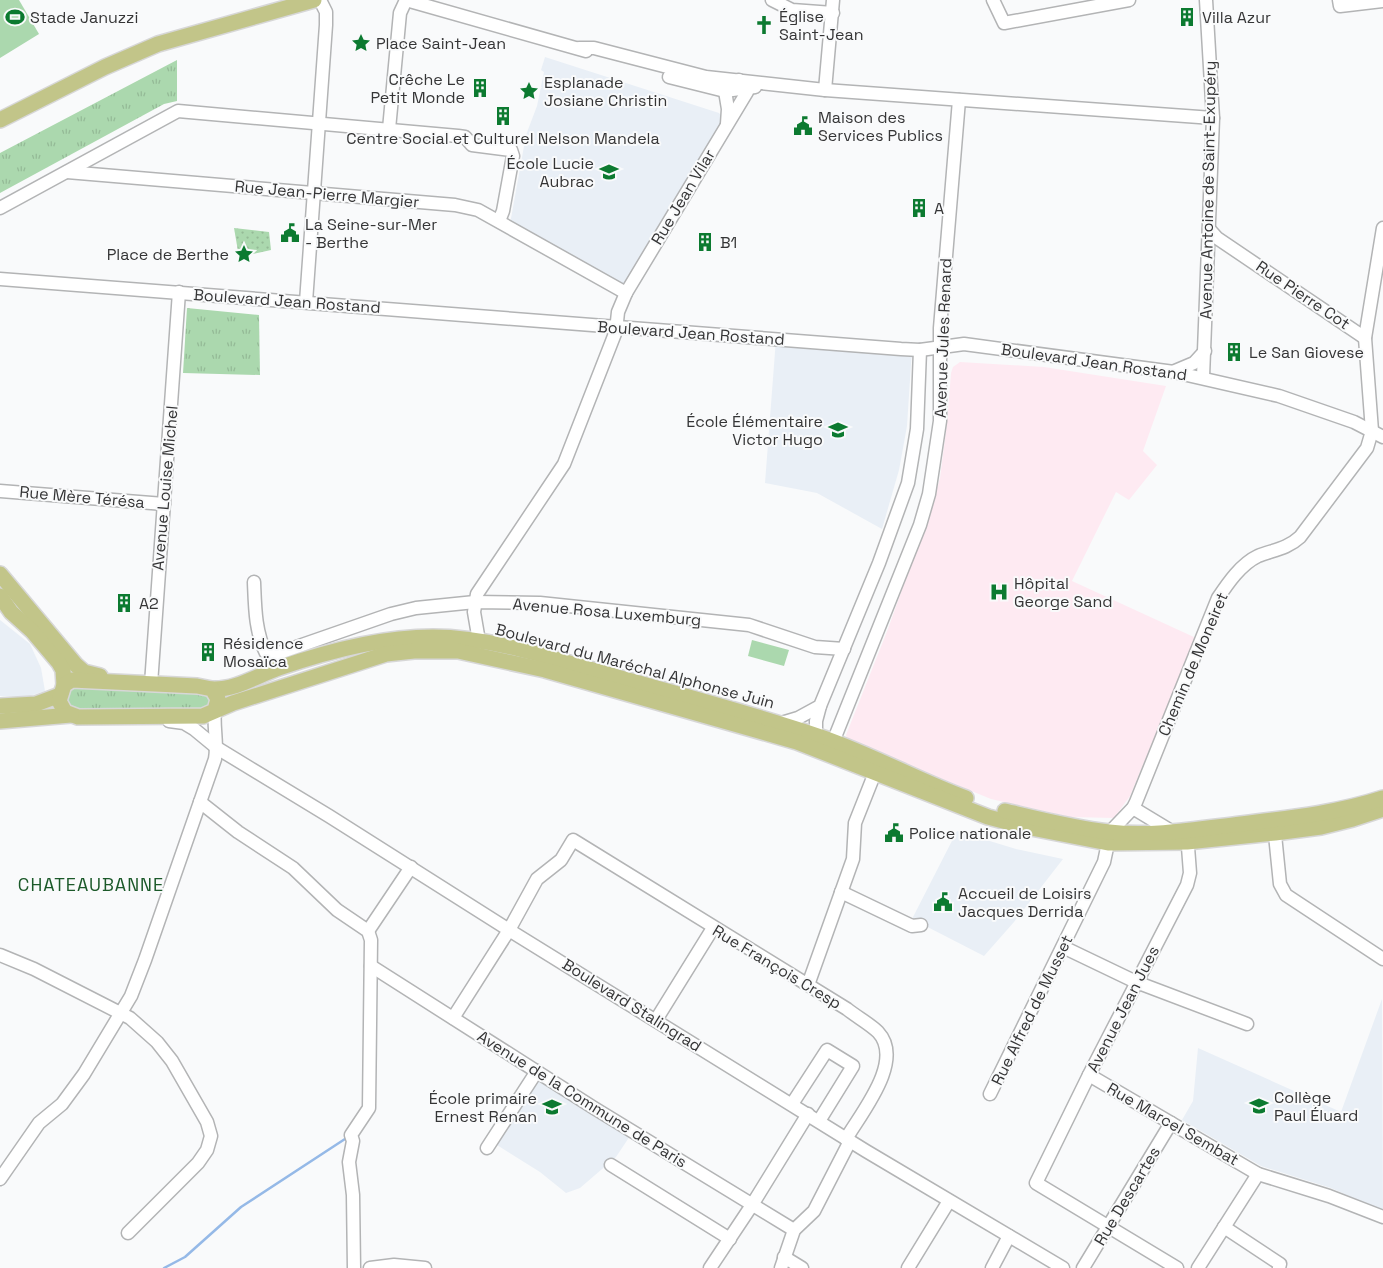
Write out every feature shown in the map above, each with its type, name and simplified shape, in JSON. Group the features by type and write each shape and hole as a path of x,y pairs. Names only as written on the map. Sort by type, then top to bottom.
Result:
{"main road":[{"path":"0,112 101,60 139,43 292,0"},
{"path":"0,120 158,44 314,0"},
{"path":"0,574 84,672 125,683"},
{"path":"0,596 11,612 32,631 59,663 63,670 61,707 71,715"},
{"name":"Boulevard du Maréchal Alphonse Juin","path":"125,683 205,687 212,689 234,687 280,668 389,639 462,638 575,665 778,724 877,767 963,798 1109,837 1187,836 1274,826 1383,798"},
{"name":"Boulevard du Maréchal Alphonse Juin","path":"0,722 71,715 139,718 203,716 215,710 370,658 392,653 432,650 458,651 545,670 796,742 824,744"},
{"path":"0,706 36,704 62,690 72,680 125,683"},
{"path":"212,689 218,699 215,710"},
{"name":"Boulevard du Maréchal Alphonse Juin","path":"1274,826 1321,827 1383,809"},
{"name":"Boulevard du Maréchal Alphonse Juin","path":"1109,837 1171,831 1187,836"}],"street":[{"path":"306,302 312,193 326,25 326,12 320,0"},
{"path":"389,129 400,13 406,0 579,48 595,56 704,88 724,91 740,83"},
{"path":"772,0 792,10 833,6 825,90"},
{"path":"993,0 1004,23 1129,0"},
{"name":"Avenue Antoine de Saint-Exupéry","path":"1203,377 1210,229 1212,118 1206,0"},
{"path":"1339,0 1340,6 1383,2"},
{"path":"579,48 594,48 689,74 740,83 774,84 825,90 1212,118"},
{"name":"Rue Jean Vilar","path":"462,638 482,587 564,464 616,329 620,308 626,293 727,124 740,83"},
{"path":"724,91 728,109 727,124"},
{"name":"Avenue Jules Renard","path":"824,744 920,525 929,494 940,421 940,347 959,100"},
{"path":"0,208 178,111 458,136 465,137 472,145 511,150 512,165 503,211 499,220"},
{"name":"Rue Jean-Pierre Margier","path":"67,172 455,205 478,210 499,220 626,293"},
{"path":"1378,434 1365,338 1383,228"},
{"name":"Rue Pierre Cot","path":"1210,229 1216,238 1365,338"},
{"path":"1208,256 1220,248 1241,253"},
{"name":"Boulevard Jean Rostand","path":"0,279 306,302 616,329 920,350 964,344 1203,377 1279,396 1378,434"},
{"name":"Avenue Louise Michel","path":"151,684 179,292"},
{"name":"Avenue Jules Renard","path":"824,744 816,721 820,706 879,563 911,471 917,429 920,350"},
{"path":"1174,372 1194,363 1205,351"},
{"name":"Chemin de Moneiret","path":"1109,837 1133,808 1218,598 1241,569 1256,557 1291,546 1300,538 1378,434"},
{"name":"Rue Mère Térésa","path":"0,491 164,504"},
{"path":"879,563 900,572"},
{"name":"Avenue Rosa Luxemburg","path":"254,582 256,622 261,644 266,653 276,654 391,614 416,608 540,603 749,625 815,647 844,649"},
{"path":"474,607 479,642"},
{"name":"Avenue Rosa Luxemburg","path":"815,647 837,664"},
{"path":"778,724 798,718 820,706"},
{"path":"0,1179 39,1123 62,1104 84,1074 131,996 200,802 217,748 215,710"},
{"name":"Boulevard Stalingrad","path":"139,718 184,723 217,748 411,867 509,930 848,1140 1062,1268"},
{"name":"Boulevard Stalingrad","path":"215,732 256,772"},
{"path":"808,985 852,859 855,823 877,767"},
{"path":"200,802 238,832 293,868 337,910 368,931 371,940 369,1108 351,1134 353,1141 349,1162 353,1195 354,1268"},
{"path":"1133,808 1171,831"},
{"path":"1274,826 1280,884 1286,895 1383,959"},
{"name":"Avenue Jean Jues","path":"1109,1226 1036,1183 1136,982 1187,885 1190,873 1187,836"},
{"name":"Rue Alfred de Musset","path":"990,1094 1104,862 1109,837"},
{"name":"Rue François Cresp","path":"509,930 537,878 561,860 573,840 847,1009 879,1033 887,1054 885,1074 848,1140 814,1211 794,1230"},
{"path":"368,931 411,867"},
{"path":"841,892 912,926 921,925"},
{"path":"656,1020 713,928"},
{"path":"453,1018 509,930"},
{"path":"1063,946 1136,982 1247,1024"},
{"path":"0,955 34,969 139,1024 172,1061 207,1122 211,1136 207,1150 198,1163 128,1234"},
{"name":"Avenue de la Commune de Paris","path":"371,966 794,1230"},
{"path":"710,1268 813,1118 853,1066 827,1050 792,1104"},
{"path":"487,1148 537,1071"},
{"name":"Rue Marcel Sembat","path":"1089,1075 1258,1174 1329,1196 1383,1217"},
{"name":"Rue Descartes","path":"1083,1268 1171,1123"},
{"path":"611,1165 730,1239"},
{"path":"1198,1268 1258,1174"},
{"path":"908,1268 948,1201"},
{"path":"1109,1226 1177,1268"},
{"path":"1224,1227 1280,1264 1279,1268"},
{"path":"794,1230 783,1263 802,1268"},
{"path":"992,1268 1009,1236"},
{"path":"370,1268 394,1264 425,1268"}],"shaded area":[{"name":"École Lucie Aubrac","path":"545,57 719,113 727,124 626,293 510,224 526,135 537,106 544,72 541,70"},
{"name":"École Élémentaire Victor Hugo","path":"776,339 912,349 907,426 899,470 882,529 817,493 765,483"},
{"name":"Hôpital George Sand","path":"960,362 1044,367 1166,386 1143,451 1157,465 1129,500 1116,492 1072,581 1196,638 1130,796 1114,818 1070,817 991,799 847,740 846,735 888,629 933,502 940,478 951,373 953,367"},
{"path":"0,620 30,644 41,668 45,691 27,697 0,696"},
{"path":"957,831 1016,849 1063,859 1014,922 984,956 912,919"},
{"name":"Collège Paul Éluard","path":"1382,999 1383,1211 1331,1188 1261,1166 1182,1120 1193,1101 1198,1048 1341,1112"},
{"name":"École primaire Ernest Renan","path":"538,1077 630,1136 616,1157 580,1188 566,1193 540,1172 497,1145"}],"green space":[{"name":"Stade Januzzi","path":"0,0 19,0 39,34 0,58"},
{"path":"177,60 177,101 164,104 0,193 0,153"},
{"path":"234,228 269,232 271,250 239,257"},
{"path":"187,308 259,315 260,375 183,373"},
{"path":"752,640 789,650 784,666 748,656"},
{"path":"64,685 205,687 215,710 78,717 60,695"}],"waterway":[{"path":"164,1268 185,1257 241,1207 348,1137"}],"place":[{"name":"Stade Januzzi","path":"15,17"},
{"name":"Villa Azur","path":"1187,17"},
{"name":"Église Saint-Jean","path":"764,25"},
{"name":"Place Saint-Jean","path":"361,43"},
{"name":"Crêche Le Petit Monde","path":"480,88"},
{"name":"Esplanade Josiane Christin","path":"529,91"},
{"name":"Centre Social et Culturel Nelson Mandela","path":"503,116"},
{"name":"Maison des Services Publics","path":"803,126"},
{"name":"École Lucie Aubrac","path":"609,172"},
{"name":"A","path":"919,208"},
{"name":"La Seine-sur-Mer - Berthe","path":"290,233"},
{"name":"B1","path":"705,242"},
{"name":"Place de Berthe","path":"244,254"},
{"name":"Le San Giovese","path":"1234,352"},
{"name":"École Élémentaire Victor Hugo","path":"838,430"},
{"name":"Hôpital George Sand","path":"999,592"},
{"name":"A2","path":"124,603"},
{"name":"Résidence Mosaïca","path":"208,652"},
{"name":"Police nationale","path":"894,833"},
{"name":"Accueil de Loisirs Jacques Derrida","path":"943,902"},
{"name":"Collège Paul Éluard","path":"1259,1106"},
{"name":"École primaire Ernest Renan","path":"552,1107"}],"district":[{"name":"CHATEAUBANNE","path":"91,884"}]}
